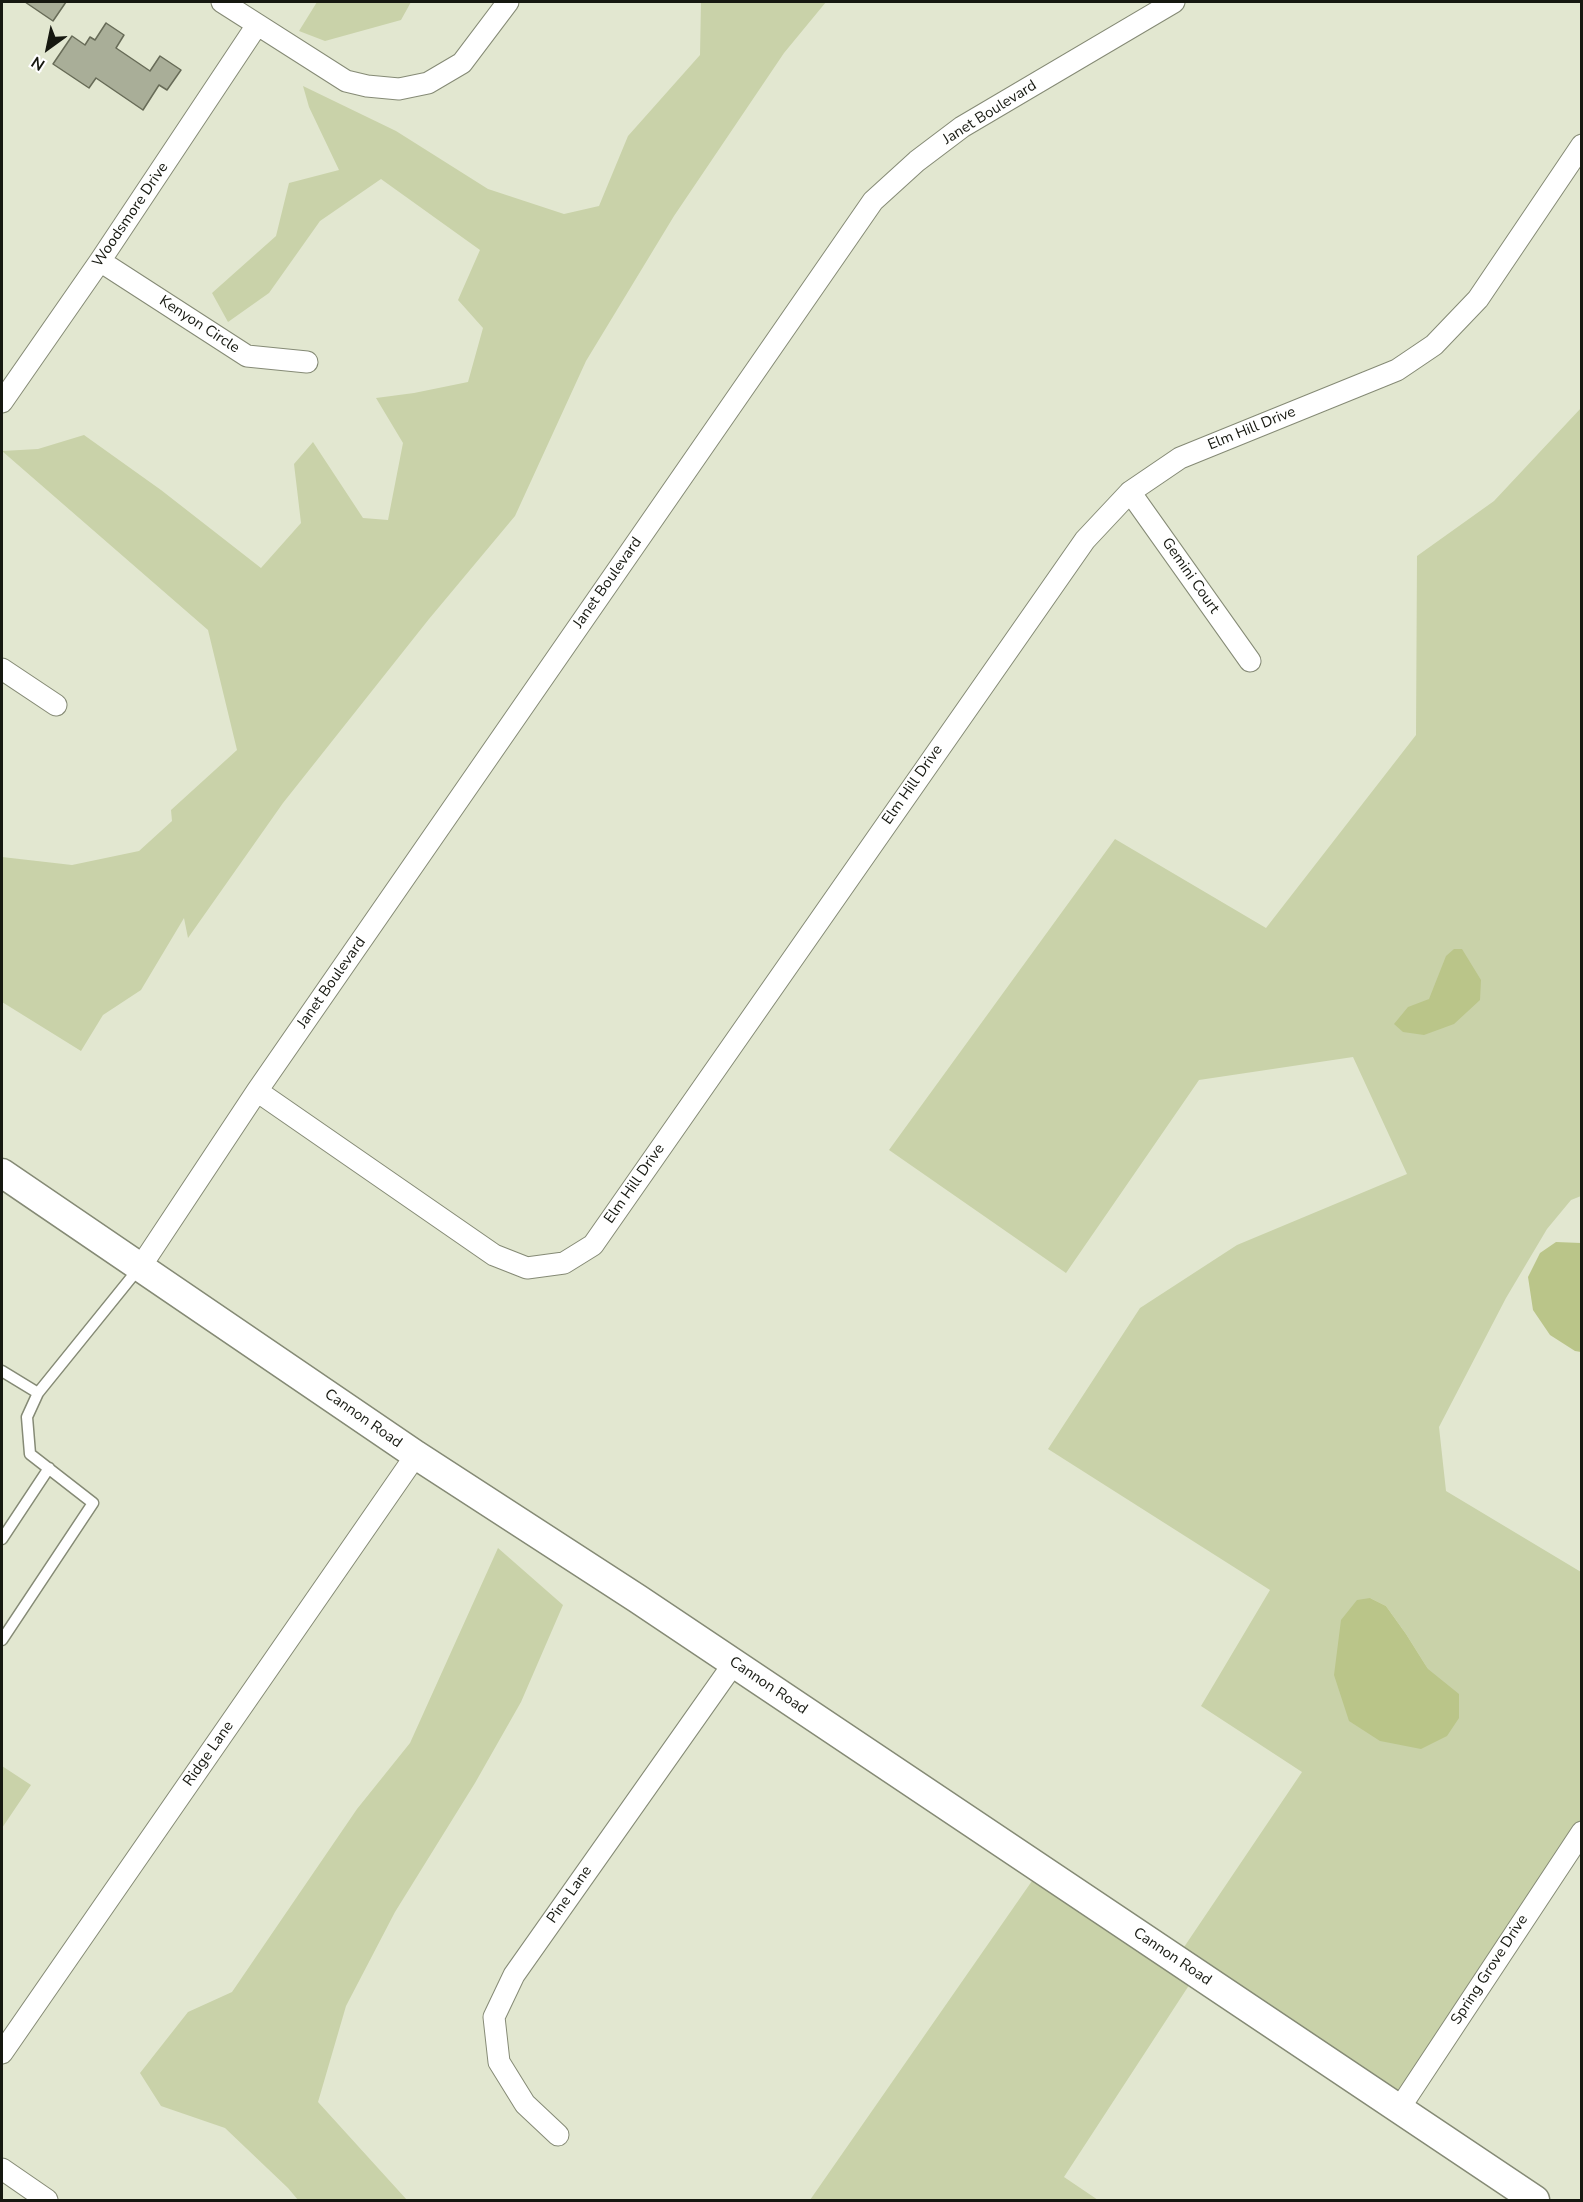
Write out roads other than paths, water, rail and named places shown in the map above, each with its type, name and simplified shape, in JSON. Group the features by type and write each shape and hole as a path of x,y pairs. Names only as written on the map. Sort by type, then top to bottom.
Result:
{"main road":[{"name":"Cannon Road","path":"2,1173 416,1455 734,1663 1535,2200"}],"street":[{"path":"222,2 346,81 367,86 399,89 428,83 462,63 508,2"},
{"name":"Janet Boulevard","path":"141,1266 257,1091 873,201 917,161 962,127 1174,2"},
{"name":"Woodsmore Drive","path":"2,402 100,261 257,25"},
{"name":"Elm Hill Drive","path":"257,1091 494,1255 527,1268 564,1263 593,1245 1084,540 1130,492 1180,458 1397,370 1434,345 1478,299 1581,145"},
{"name":"Kenyon Circle","path":"100,261 247,356 307,362"},
{"name":"Gemini Court","path":"1130,492 1250,661"},
{"path":"2,669 56,705"},
{"name":"Ridge Lane","path":"2,2052 416,1455"},
{"name":"Pine Lane","path":"558,2135 525,2104 499,2062 494,2018 514,1975 734,1663"},
{"name":"Spring Grove Drive","path":"1399,2109 1581,1832"},
{"path":"2,2169 47,2200"}],"lane":[{"path":"2,1640 93,1503 30,1454 27,1417 38,1394 141,1266"},
{"path":"2,1371 38,1394"},
{"path":"2,1539 49,1468"}]}
